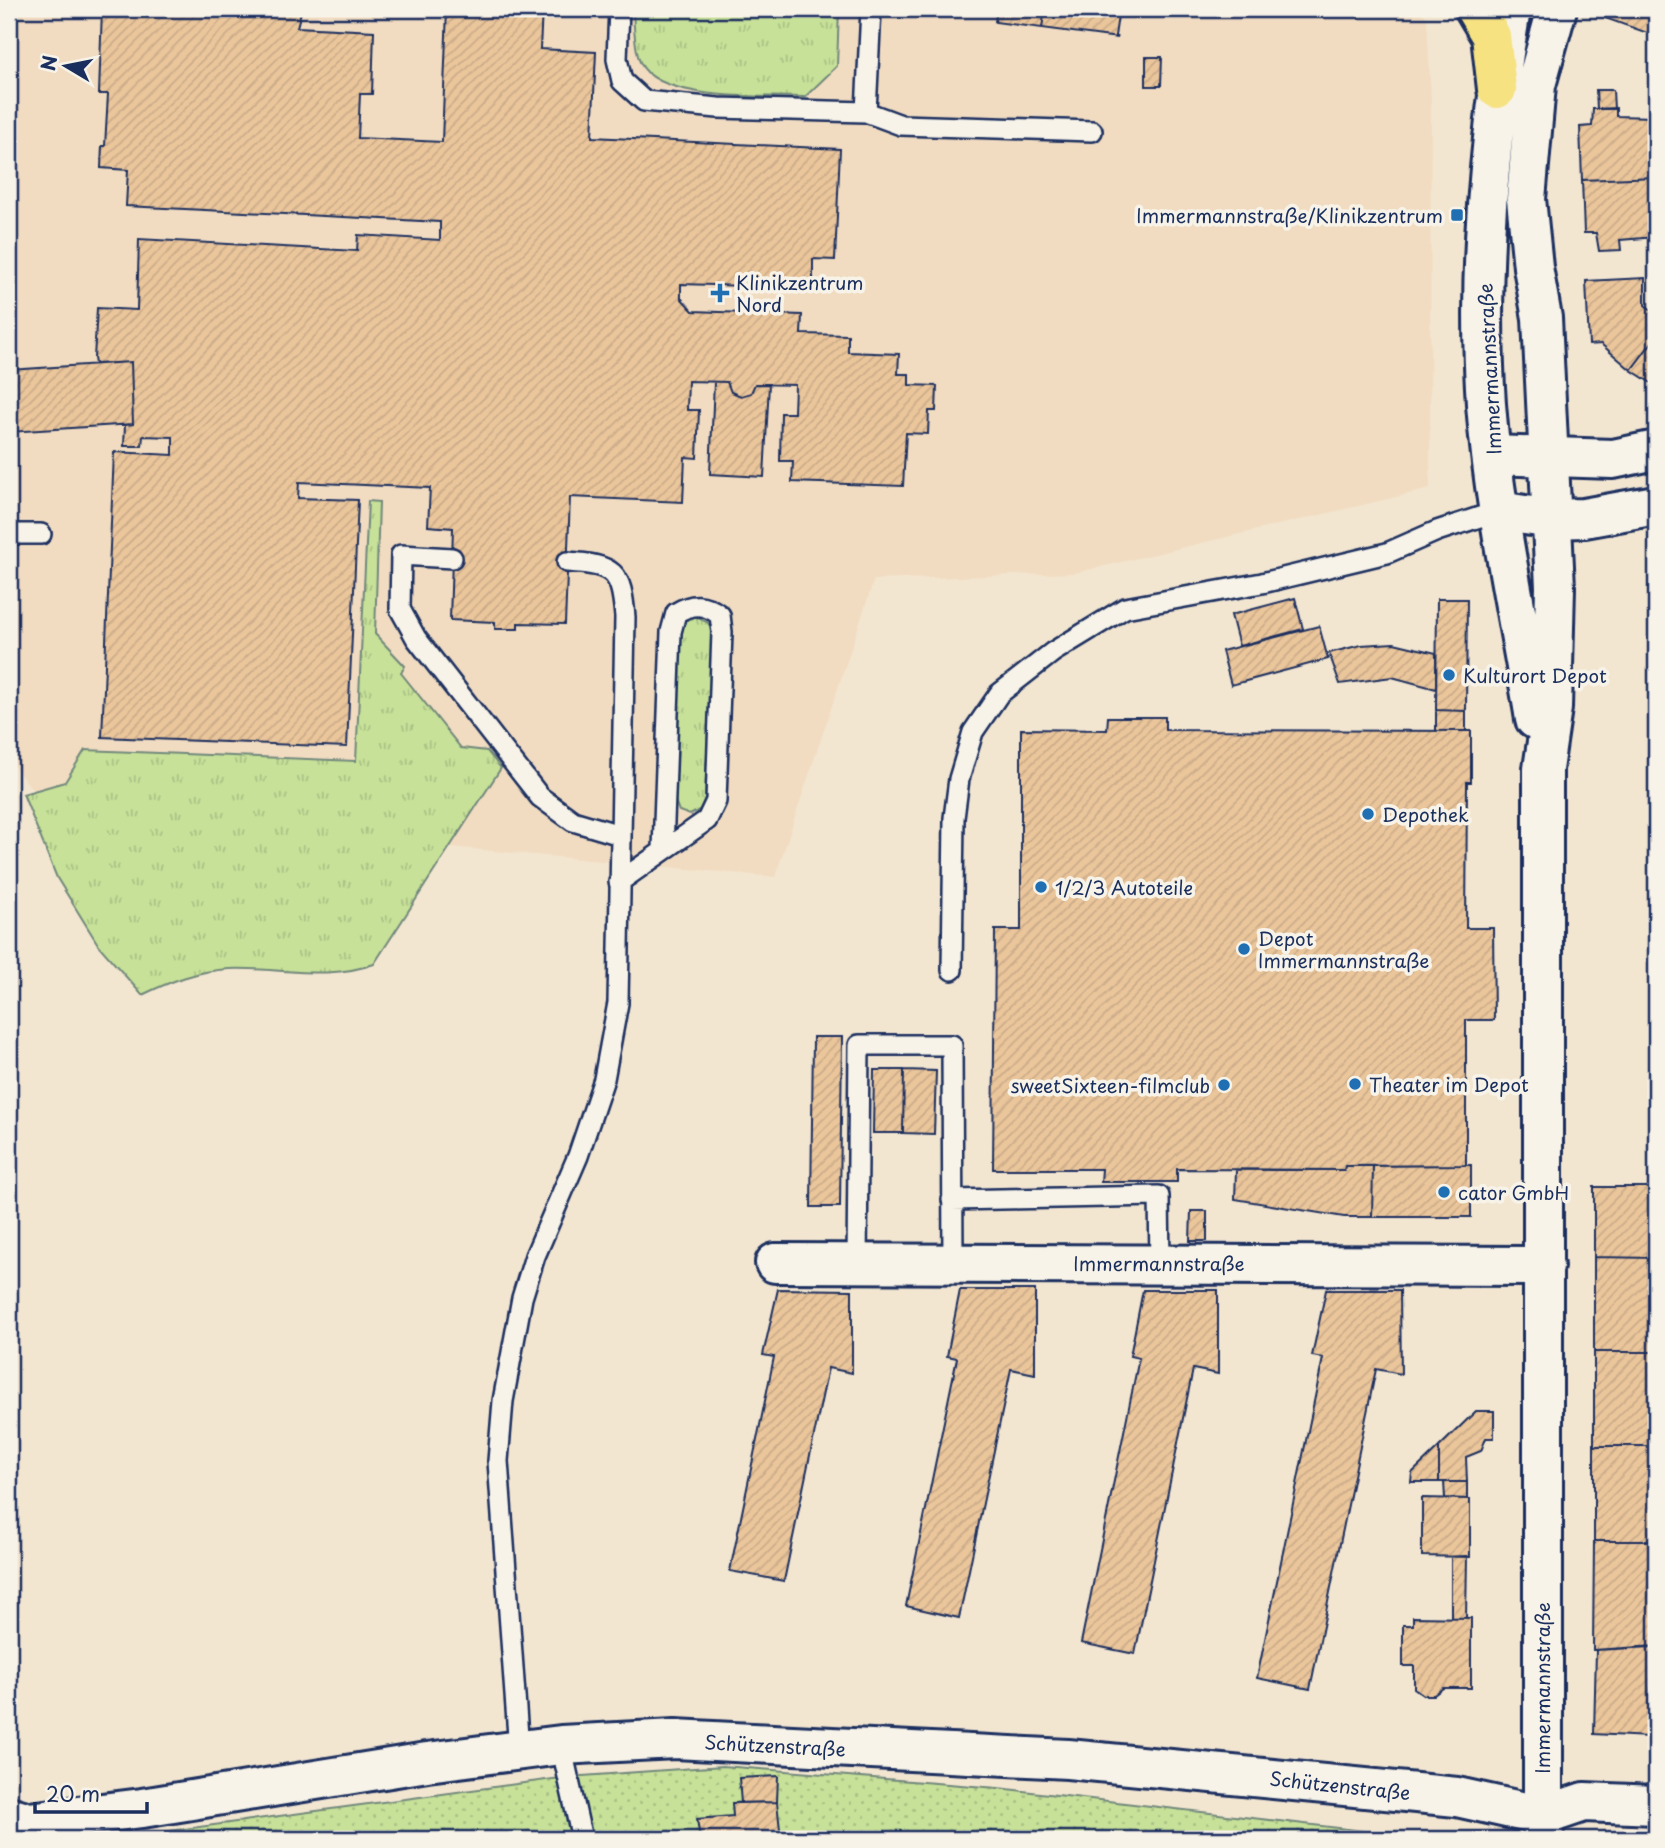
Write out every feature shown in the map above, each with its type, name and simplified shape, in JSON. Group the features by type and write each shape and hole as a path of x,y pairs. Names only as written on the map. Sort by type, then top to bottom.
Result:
{"main road":[{"path":"1475,9 1491,36 1497,89"}],"street":[{"name":"Immermannstraße","path":"1511,9 1489,156 1484,273 1486,405 1498,511 1543,769"},
{"name":"Immermannstraße","path":"1544,1828 1541,1665 1544,1266 1543,769 1552,708 1555,587 1542,318 1533,267 1527,199 1536,85 1557,9"},
{"path":"1492,456 1613,459 1656,450"},
{"path":"1498,511 1552,519 1584,518 1656,505"},
{"name":"Immermannstraße","path":"775,1263 1544,1266"},
{"name":"Schützenstraße","path":"9,1816 29,1822 142,1808 519,1750 561,1745 676,1740 1068,1759 1457,1797 1573,1839"},
{"path":"1544,1828 1584,1802 1656,1805"}],"lane":[{"path":"620,9 617,59 622,81 644,101 695,107 866,112 901,125 1092,131"},
{"path":"866,112 871,9"},
{"path":"952,970 954,818 959,779 972,732 999,694 1053,652 1125,608 1262,583 1387,553 1437,531 1498,511"},
{"path":"9,534 41,534"},
{"path":"452,558 401,555 400,609 416,638 540,797 573,821 620,835"},
{"path":"519,1750 498,1461 503,1401 522,1298 535,1256 578,1156 604,1079 618,1003 625,617 622,585 610,570 590,563 567,562"},
{"path":"619,882 707,820 716,801 722,632 720,615 707,606 688,606 676,613 671,632 663,849"},
{"path":"857,1264 859,1045 952,1045 953,1264"},
{"path":"952,1200 1159,1196 1160,1263"},
{"path":"561,1745 582,1839"}],"shaded area":[{"name":"Klinikzentrum Nord","path":"9,9 1417,9 1427,17 1431,98 1430,489 1075,573 874,580 775,877 417,844 160,953 9,760"}],"green space":[{"path":"633,9 839,9 837,66 805,97 715,94 668,84 650,75 640,62 635,43"},
{"path":"368,501 379,502 375,634 405,666 401,673 461,748 487,751 501,768 374,964 321,973 217,970 163,985 142,995 99,946 57,878 23,794 65,782 85,750 356,761"},
{"path":"696,617 707,622 713,630 705,799 701,809 690,815 679,811 674,798 680,629 687,620"},
{"path":"723,1766 998,1788 1432,1839 110,1839 568,1777"}],"building":[{"path":"102,9 301,12 297,27 374,31 372,94 360,94 358,138 442,142 447,9 542,9 540,49 596,52 592,137 840,149 835,260 813,259 813,288 681,284 681,298 693,311 802,315 801,334 848,335 848,352 899,354 898,374 909,374 909,385 937,386 936,411 929,411 928,434 906,433 903,486 792,482 793,461 780,461 781,413 794,413 795,385 755,384 751,393 741,396 731,392 727,382 688,381 687,410 699,410 697,458 685,457 683,502 570,497 565,624 518,623 518,629 495,629 495,622 450,620 453,528 428,526 430,488 299,482 298,498 358,500 347,747 102,737 114,452 173,455 173,437 143,436 142,446 124,446 125,425 133,424 131,362 95,364 94,358 97,308 137,310 139,239 357,251 358,235 440,240 440,222 126,206 128,170 101,168 108,94 99,94"},
{"path":"997,9 1045,9 1042,28 995,22"},
{"path":"1045,9 1119,9 1115,36 1118,38 1042,28"},
{"path":"1608,9 1656,9 1653,35 1605,18"},
{"path":"1146,57 1162,57 1161,86 1146,86"},
{"path":"1596,90 1613,90 1614,109 1597,109"},
{"path":"1616,108 1616,116 1654,117 1656,177 1582,180 1580,127 1592,126 1593,109"},
{"path":"1656,177 1656,237 1620,240 1621,250 1599,251 1596,233 1584,233 1582,180"},
{"path":"1645,278 1645,305 1656,313 1656,337 1631,370 1601,344 1589,345 1586,281"},
{"path":"1656,337 1656,386 1631,370"},
{"path":"131,362 133,424 9,432 9,370"},
{"path":"714,382 727,382 731,392 741,396 751,393 755,384 769,384 764,477 710,474"},
{"path":"1295,598 1303,629 1239,646 1231,615"},
{"path":"1437,599 1467,599 1466,711 1436,710"},
{"path":"1319,626 1328,659 1231,685 1222,651"},
{"path":"1394,643 1436,653 1436,689 1392,677 1340,684 1329,653 1361,645"},
{"path":"1436,710 1466,711 1466,731 1436,731"},
{"name":"Depot Immermannstraße","path":"1108,717 1165,717 1165,730 1471,731 1471,782 1467,782 1466,928 1493,928 1494,1020 1466,1020 1466,1165 1345,1166 1344,1170 1177,1169 1177,1182 1101,1182 1102,1169 993,1169 995,930 1021,930 1021,729 1107,730"},
{"path":"813,1037 842,1037 840,1207 811,1207"},
{"path":"874,1070 904,1070 903,1133 873,1133"},
{"path":"904,1070 936,1071 934,1134 903,1133"},
{"path":"1471,1165 1471,1217 1372,1217 1373,1166"},
{"path":"1345,1166 1373,1166 1372,1217 1344,1217 1235,1199 1236,1170 1344,1170"},
{"path":"1594,1187 1656,1187 1656,1258 1594,1257"},
{"path":"1191,1211 1207,1211 1207,1241 1190,1241"},
{"path":"1594,1257 1656,1258 1656,1352 1594,1352"},
{"path":"778,1289 852,1290 852,1373 828,1368 784,1581 730,1571 774,1357 763,1355"},
{"path":"960,1290 1035,1290 1035,1374 1011,1369 959,1618 906,1606 957,1358 947,1356"},
{"path":"1143,1290 1218,1290 1218,1374 1193,1369 1135,1654 1081,1643 1139,1358 1130,1356"},
{"path":"1326,1290 1400,1290 1401,1374 1376,1369 1310,1689 1257,1678 1323,1358 1312,1356"},
{"path":"1594,1352 1656,1352 1656,1446 1594,1446"},
{"path":"1476,1411 1494,1411 1494,1438 1486,1438 1481,1451 1466,1457 1467,1482 1439,1482 1439,1447"},
{"path":"1594,1446 1656,1446 1656,1541 1594,1541"},
{"path":"1439,1447 1439,1482 1411,1482 1412,1473"},
{"path":"1444,1482 1467,1482 1467,1499 1445,1498"},
{"path":"1422,1498 1470,1499 1470,1557 1422,1556"},
{"path":"1594,1541 1656,1541 1656,1646 1593,1650"},
{"path":"1467,1556 1466,1618 1451,1618 1451,1557"},
{"path":"1413,1617 1471,1618 1471,1688 1443,1688 1434,1695 1424,1695 1414,1688 1414,1666 1403,1666 1403,1625 1413,1625"},
{"path":"1653,1647 1648,1737 1594,1734 1596,1650"},
{"path":"1652,1675 1656,1675 1656,1738 1648,1737"},
{"path":"778,1776 777,1802 741,1803 739,1778"},
{"path":"777,1802 781,1839 700,1839 697,1819 733,1816 732,1803"}],"place":[{"name":"Immermannstraße/Klinikzentrum","path":"1457,215"},
{"name":"Klinikzentrum Nord","path":"720,293"},
{"name":"Kulturort Depot","path":"1449,675"},
{"name":"Depothek","path":"1368,814"},
{"name":"1/2/3 Autoteile","path":"1041,887"},
{"name":"Depot Immermannstraße","path":"1244,949"},
{"name":"Theater im Depot","path":"1355,1084"},
{"name":"sweetSixteen-filmclub","path":"1224,1085"},
{"name":"cator GmbH","path":"1444,1192"}]}
